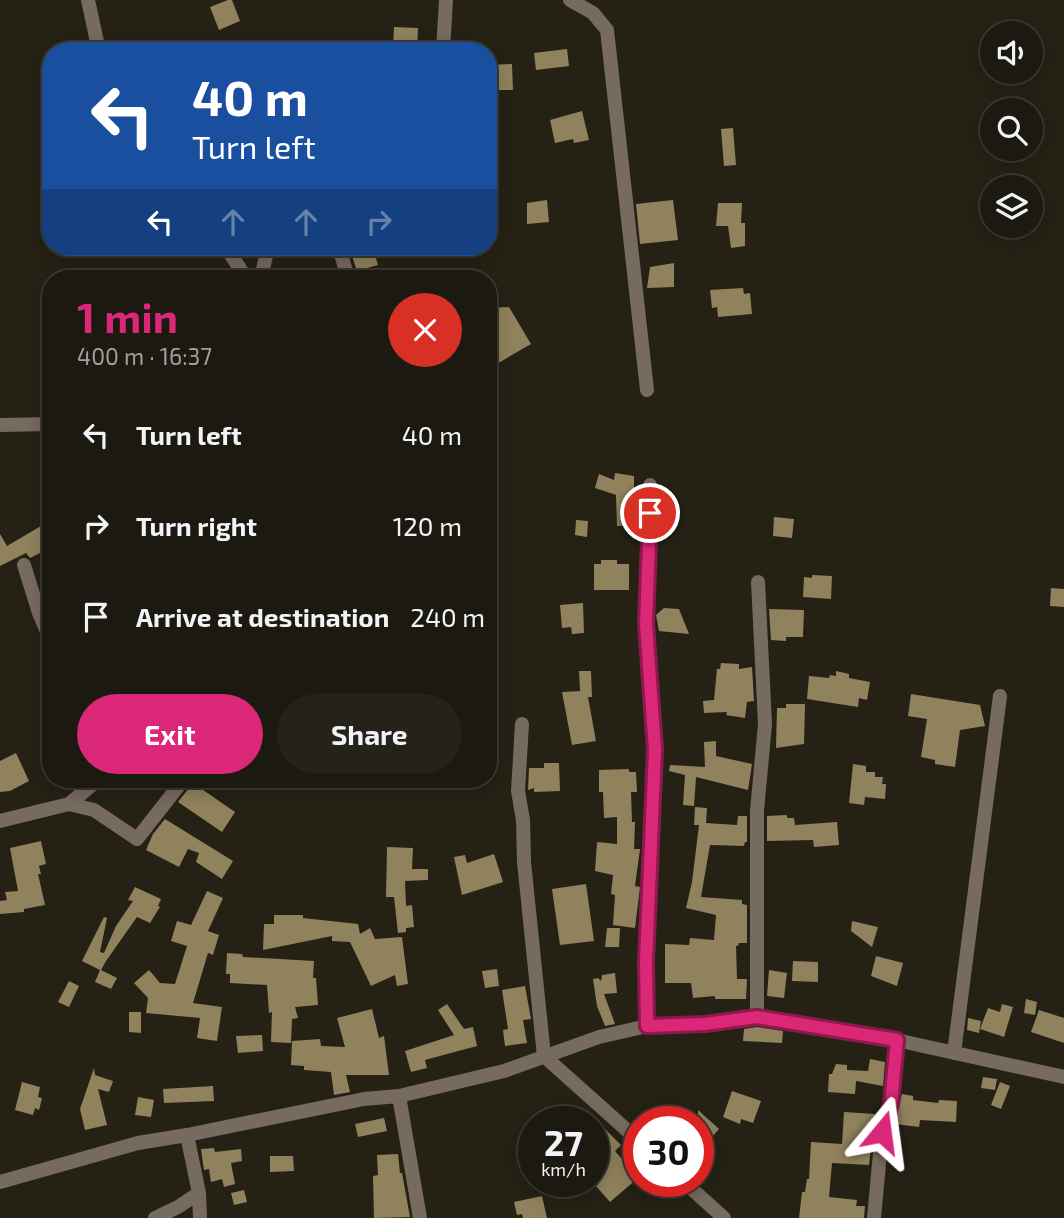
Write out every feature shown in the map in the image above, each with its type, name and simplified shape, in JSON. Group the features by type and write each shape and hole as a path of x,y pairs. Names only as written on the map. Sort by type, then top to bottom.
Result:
{"street":[{"path":"88,0 97,42"},
{"path":"444,42 446,0"},
{"path":"570,0 593,13 607,30 647,390"},
{"path":"0,425 42,425"},
{"path":"647,1026 646,961 655,750 646,624 650,485"},
{"path":"24,565 42,621"},
{"path":"757,1017 757,811 765,724 758,582"},
{"path":"954,1053 1000,696"},
{"path":"522,724 518,791 523,820 524,862 544,1056 623,1128"},
{"path":"0,821 69,804 88,788"},
{"path":"69,804 94,810 137,839 177,788"},
{"path":"0,1182 138,1143 364,1099 399,1096 504,1071 599,1037 647,1026 705,1024 757,1017 897,1040 1064,1077"},
{"path":"874,1218 882,1132 891,1104 897,1040"},
{"path":"399,1096 420,1218"},
{"path":"187,1135 200,1218"},
{"path":"155,1218 178,1207 198,1192"},
{"path":"701,1197 724,1218"}],"building":[{"path":"232,0 240,21 219,30 210,7"},
{"path":"394,27 418,28 417,42 393,42"},
{"path":"567,49 569,66 536,70 534,53"},
{"path":"512,64 513,90 497,90 497,65"},
{"path":"582,111 589,140 574,143 573,139 555,143 550,120"},
{"path":"733,128 736,165 724,166 721,129"},
{"path":"547,200 549,222 527,224 527,203"},
{"path":"673,200 678,240 640,244 636,204"},
{"path":"718,203 742,203 741,223 745,223 745,246 731,248 728,226 716,226"},
{"path":"352,256 375,256 378,265 357,270"},
{"path":"674,263 674,287 647,288 650,267"},
{"path":"743,288 744,294 750,293 752,314 718,317 717,307 712,308 710,290"},
{"path":"509,307 531,344 497,364 497,308"},
{"path":"615,473 634,476 634,525 617,526 616,495 595,488 599,474 614,480"},
{"path":"774,517 794,519 792,538 773,536"},
{"path":"576,520 588,521 587,537 575,535"},
{"path":"42,525 42,556 40,553 30,558 26,553 0,566 0,534 7,546"},
{"path":"601,560 617,560 617,564 629,564 629,590 594,590 594,564 601,564"},
{"path":"812,575 832,576 831,599 803,597 804,577 812,578"},
{"path":"1051,588 1064,589 1064,607 1050,606"},
{"path":"583,603 584,633 572,634 571,627 562,628 560,605"},
{"path":"664,608 679,609 689,634 659,631 656,615"},
{"path":"769,609 804,610 803,637 786,637 786,641 771,640"},
{"path":"721,663 739,664 739,669 752,667 754,701 747,702 745,718 726,715 727,712 704,713 703,701 714,700 717,669 720,669"},
{"path":"579,671 591,671 592,697 588,697 596,741 572,745 562,692 580,691"},
{"path":"836,671 849,674 849,678 870,682 867,700 859,698 858,707 807,699 809,676 829,678 830,675 836,676"},
{"path":"911,694 980,705 985,726 960,730 955,767 935,764 935,760 921,757 927,719 908,716"},
{"path":"786,704 805,704 804,744 776,748 777,708 786,708"},
{"path":"716,741 716,756 752,764 748,790 696,777 694,806 683,805 685,775 669,771 670,765 705,767 704,742"},
{"path":"16,753 29,781 10,791 0,792 0,761"},
{"path":"544,763 559,763 560,791 534,792 534,788 528,790 529,768 544,768"},
{"path":"853,764 866,766 866,772 875,772 875,777 883,777 882,784 886,784 885,799 865,797 864,805 849,803"},
{"path":"629,769 629,772 636,772 637,792 631,792 632,822 635,822 634,849 640,849 635,886 640,887 635,928 613,925 613,875 595,871 597,842 617,844 617,817 604,818 603,792 599,792 599,770"},
{"path":"189,788 200,788 235,812 222,832 178,802"},
{"path":"695,807 707,808 706,823 737,825 738,816 747,816 747,842 744,846 710,845 701,897 742,900 742,904 747,905 747,943 739,943 736,946 737,979 747,979 746,999 715,999 715,996 693,998 691,983 665,983 665,944 689,945 690,938 714,940 716,915 686,908 699,825 694,825"},
{"path":"787,815 787,818 794,818 795,825 837,822 839,845 814,847 813,840 767,841 767,816"},
{"path":"165,819 233,861 222,879 196,862 199,853 188,849 179,867 146,850 153,834"},
{"path":"41,841 46,864 39,866 41,874 38,874 45,905 24,909 24,912 0,914 0,901 7,900 5,892 18,891 10,848"},
{"path":"387,847 413,848 412,869 428,869 428,880 405,881 406,906 412,905 414,927 406,928 406,932 398,933 394,897 386,897"},
{"path":"494,854 503,882 462,895 454,857 465,855 467,863"},
{"path":"586,884 594,941 560,945 552,889"},
{"path":"135,887 161,899 158,906 160,907 150,923 137,917 106,961 101,970 117,978 111,989 95,982 100,970 82,961 104,917 107,918 100,952 104,953 116,926 133,901 128,900"},
{"path":"207,891 223,898 208,931 219,935 213,955 208,953 193,1003 222,1007 217,1041 197,1038 200,1018 146,1013 148,998 134,983 149,970 160,983 175,984 187,946 171,941 177,921 191,925"},
{"path":"274,915 303,915 303,918 358,924 360,934 370,928 375,939 402,937 408,984 397,986 395,975 371,986 350,942 332,941 332,936 263,950 264,924 274,924"},
{"path":"852,921 878,927 872,947 851,931"},
{"path":"607,928 620,928 619,947 605,947"},
{"path":"227,953 242,954 243,957 314,961 313,978 316,978 318,1005 295,1007 298,1018 292,1019 291,1043 271,1042 272,1012 269,1013 267,985 230,983 230,974 226,974"},
{"path":"876,956 903,963 897,986 871,976"},
{"path":"793,961 818,962 818,982 792,981"},
{"path":"497,969 499,986 485,988 482,971"},
{"path":"769,970 787,973 784,998 767,996"},
{"path":"615,973 617,993 604,994 615,1024 605,1026 597,1006 593,979 598,978 601,981 602,975"},
{"path":"69,981 79,986 69,1007 58,1002"},
{"path":"525,986 531,1019 523,1020 527,1043 505,1046 503,1030 508,1029 502,990"},
{"path":"1026,999 1037,1002 1035,1015 1024,1013"},
{"path":"447,1004 464,1029 473,1027 477,1046 425,1060 427,1068 411,1072 405,1051 454,1035 438,1010"},
{"path":"1002,1004 1013,1007 1004,1037 980,1029 988,1008 1000,1012"},
{"path":"372,1009 379,1038 384,1036 389,1075 346,1075 350,1092 334,1095 331,1072 304,1070 304,1066 291,1065 292,1041 320,1039 321,1046 345,1047 337,1018"},
{"path":"1039,1010 1064,1018 1064,1043 1031,1032"},
{"path":"129,1012 141,1012 141,1033 129,1032"},
{"path":"968,1018 981,1021 979,1033 967,1030"},
{"path":"757,1027 783,1031 782,1043 743,1041 744,1029"},
{"path":"262,1035 263,1051 238,1053 236,1036"},
{"path":"870,1059 885,1062 883,1086 856,1081 855,1094 828,1092 829,1074 832,1074 836,1064 847,1065 847,1070 868,1071"},
{"path":"94,1068 95,1075 113,1081 109,1092 98,1089 107,1125 85,1130 80,1109"},
{"path":"983,1077 997,1079 995,1090 981,1088"},
{"path":"22,1082 40,1087 38,1097 42,1098 39,1110 35,1108 33,1115 15,1110"},
{"path":"1000,1082 1010,1086 1001,1109 991,1105"},
{"path":"213,1086 214,1101 164,1103 163,1089"},
{"path":"732,1091 761,1101 753,1123 741,1119 740,1124 723,1117"},
{"path":"902,1094 913,1096 913,1100 938,1103 939,1100 957,1101 956,1122 920,1120 919,1127 895,1124"},
{"path":"138,1097 154,1100 151,1117 135,1115"},
{"path":"844,1112 875,1114 869,1165 832,1163 829,1197 857,1200 856,1206 865,1206 864,1218 799,1218 802,1192 805,1192 809,1179 811,1142 842,1144"},
{"path":"384,1118 387,1131 358,1137 355,1124"},
{"path":"609,1133 621,1145 615,1151 623,1160 623,1191 610,1202 606,1197 609,1197"},
{"path":"214,1148 215,1152 241,1149 242,1161 231,1163 235,1184 224,1187 222,1179 211,1182 209,1169 204,1170 201,1149"},
{"path":"398,1154 410,1217 374,1218 373,1176 378,1175 377,1155"},
{"path":"270,1156 293,1156 294,1171 270,1172"},
{"path":"244,1190 247,1202 234,1205 231,1193"},
{"path":"542,1197 547,1218 523,1218 522,1214 517,1215 514,1202"}],"route":[{"path":"650,513 646,624 655,750 646,961 647,1026 705,1024 757,1017 897,1040 891,1104 882,1132"}]}
